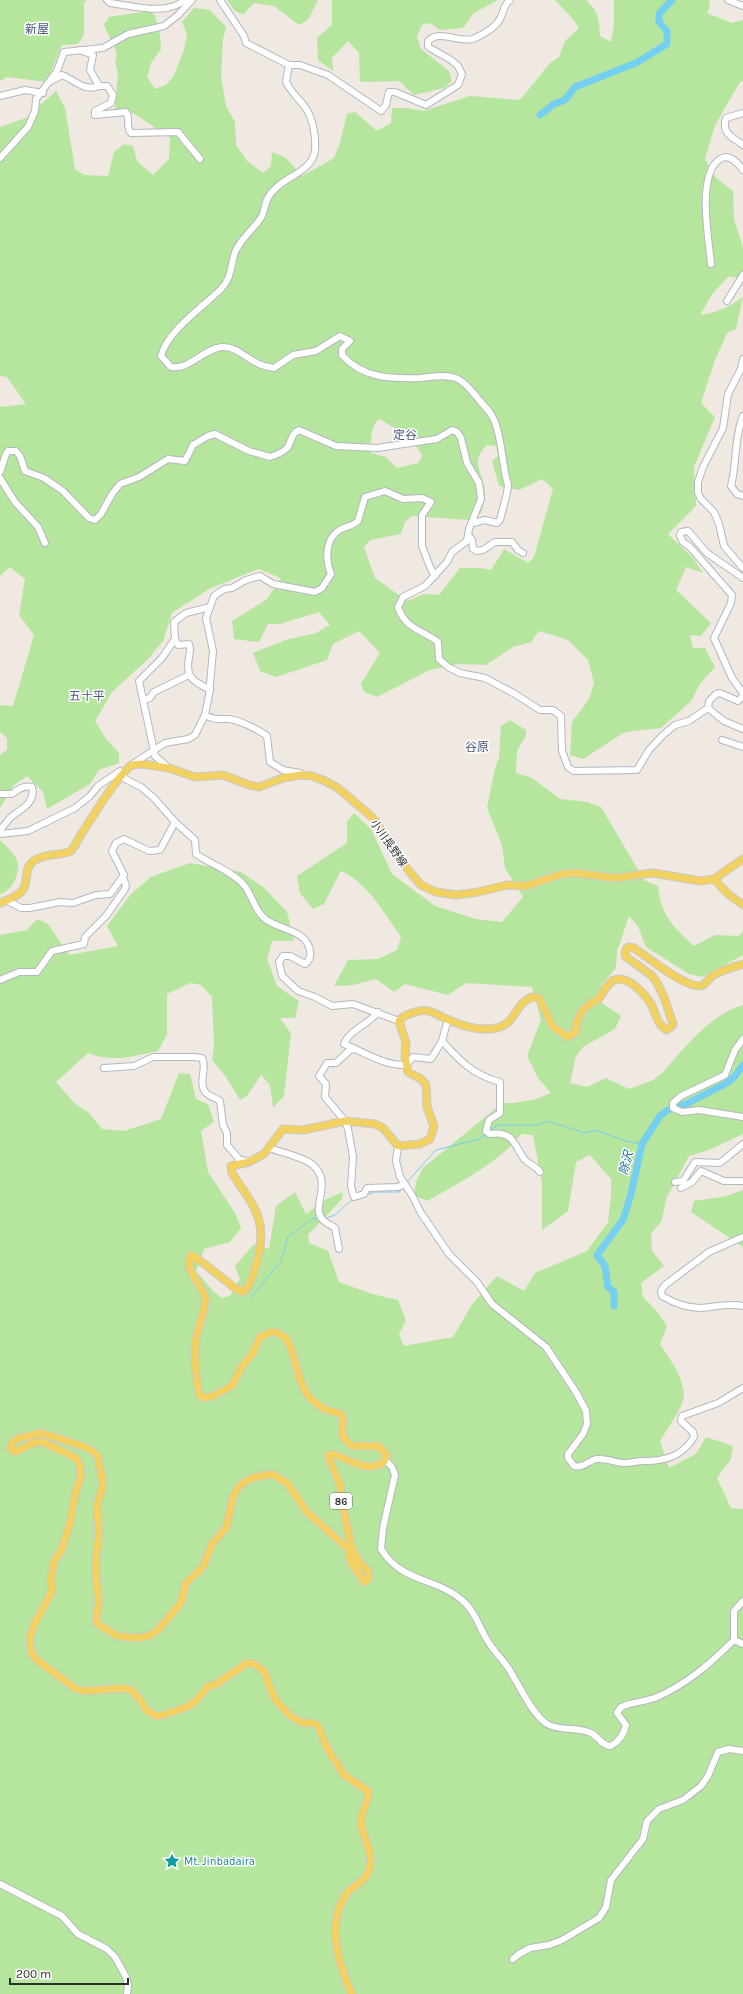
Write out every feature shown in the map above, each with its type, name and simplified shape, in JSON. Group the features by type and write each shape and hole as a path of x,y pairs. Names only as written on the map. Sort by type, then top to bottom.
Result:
{"main road":[{"name":"小川長野線","path":"131,765 142,764 169,768 195,777 223,775 249,785 259,787 283,778 300,775 312,776 325,781 360,806 384,832 409,871 421,885 436,892 457,895 478,892 507,884 526,886 562,874 577,872 614,878 653,873 700,881 714,879"},
{"path":"3,902 24,890 28,866 34,861 40,857 65,854 71,851 98,811 103,799 131,765"},
{"path":"743,859 714,879 727,893 743,905"},
{"path":"386,1460 386,1455 378,1446 352,1446 343,1438 341,1431 343,1419 341,1414 323,1408 307,1394 296,1369 288,1341 280,1333 271,1332 260,1337 253,1353 240,1369 230,1388 208,1398 203,1398 199,1393 195,1346 205,1298 188,1263 191,1255 219,1274 237,1290 243,1292 254,1273 262,1239 261,1224 253,1204 230,1169 235,1164 249,1162 264,1154 283,1129 304,1130 345,1121 375,1124 383,1128 398,1146 426,1142 433,1135 434,1126 427,1107 426,1085 421,1079 408,1072 406,1065 406,1042 399,1020 409,1014 422,1010 432,1011 448,1019 483,1029 502,1027 510,1022 524,1002 532,997 539,998 553,1026 568,1037 575,1033 579,1015 582,1010 598,1000 609,984 617,980 629,982 646,997 661,1026 668,1030 673,1024 661,989 651,975 626,957 626,949 629,947 634,948 669,973 690,985 697,986 704,984 714,975 743,964"},
{"name":"86","path":"352,1994 342,1973 335,1925 338,1909 343,1899 352,1888 366,1878 371,1864 361,1820 369,1796 368,1791 344,1775 327,1748 318,1726 314,1723 303,1723 290,1716 284,1710 274,1698 264,1672 254,1664 247,1663 215,1685 208,1686 196,1701 187,1707 164,1715 156,1716 146,1710 140,1699 131,1690 122,1688 88,1691 76,1689 37,1660 31,1652 30,1638 34,1625 52,1592 51,1580 54,1561 62,1549 70,1523 75,1494 81,1476 80,1466 76,1458 43,1442 33,1443 15,1452 10,1448 13,1442 19,1438 42,1433 60,1440 77,1444 94,1452 100,1466 103,1484 97,1506 99,1534 96,1557 96,1578 99,1601 96,1619 98,1624 118,1636 136,1638 148,1636 158,1630 181,1602 186,1583 203,1567 212,1544 226,1528 233,1497 240,1485 252,1478 272,1474 287,1483 307,1512 348,1549 351,1562 364,1582 366,1582 369,1577 368,1571 359,1562 352,1549 341,1499 340,1485 328,1456 332,1454 352,1463 370,1467 378,1466 386,1460"}],"street":[{"path":"107,0 110,3 162,9 180,5 185,0"},
{"path":"0,158 28,127 35,111 35,102 39,93 57,70 64,52 103,48 128,34 164,26 178,15 192,0"},
{"path":"220,0 244,36 246,43 289,65 300,65 328,74 378,111 385,108 388,93 392,91 422,104 429,104 458,85 462,79 458,66 451,60 430,48 428,46 428,41 440,36 467,40 480,35 496,24 504,7 510,0"},
{"path":"728,0 743,6"},
{"path":"79,50 93,55 90,70 99,86"},
{"path":"289,65 286,82 305,107 312,121 316,149 314,157 306,168 274,190 268,197 261,216 242,238 227,282 177,330 166,346 162,356 171,367 181,368 203,354 224,347 240,353 258,364 274,368 293,355 316,351 340,336 350,342 342,349 342,355 348,362 360,370 384,378 421,378 436,375 456,378 469,387 487,408 497,428 508,485 508,494 500,520 497,523 486,520 473,523"},
{"path":"0,96 25,90 42,94 52,80 62,75 83,88 93,89 99,86 107,86 112,91 114,98 109,106 95,111 96,115 126,112 128,116 128,128 131,133 178,132 200,159"},
{"path":"743,113 726,118 724,126 726,133 743,145"},
{"path":"711,264 706,226 706,191 711,171 717,162 722,158 728,157 733,159 743,169"},
{"path":"726,301 743,275"},
{"path":"743,360 741,369 728,394 724,428 703,467 698,482 698,493 701,499 714,512 720,524 724,546 743,568"},
{"path":"743,416 736,446 734,474 731,486 736,494 743,496"},
{"path":"0,472 8,451 16,451 20,456 25,471 44,478 63,491 89,518 95,520 101,514 112,494 120,484 138,477 168,459 185,461 193,445 208,436 215,434 249,452 270,457 285,450 293,434 299,430 336,446 377,448 437,439 452,430 457,432 467,463 479,483 481,499 467,541 452,552 435,576 425,586 403,597 399,602 398,607 404,618 412,627 438,642 439,659 448,667 460,673 485,678 515,694 540,710 553,710 561,716 562,750 568,767 574,771 637,770 650,750 663,735 675,725 689,721 708,708 709,701 716,694 720,693 738,701 742,697 743,693 724,663 714,638 731,604 732,595 690,547 683,542 680,536 681,532 688,531 707,553 743,578"},
{"path":"0,478 15,502 38,527 45,542"},
{"path":"131,765 165,743 188,739 195,735 205,715 210,690 213,651 206,618 214,596 224,589 232,588 246,580 260,576 272,584 315,592 322,588 331,574 327,558 328,545 331,538 343,528 354,525 358,521 365,497 372,496 380,491 392,493 403,499 422,498 431,502 422,515 422,546 435,576"},
{"path":"468,535 472,540 473,549 477,551 483,550 494,542 512,542 518,550 523,553"},
{"path":"169,768 155,756 153,751 139,681 162,658 174,639 174,622 186,613 210,607"},
{"path":"174,639 178,645 189,644 191,648 188,665 189,675 194,681 210,690"},
{"path":"143,700 150,698 154,692 189,675"},
{"path":"708,708 724,721 743,729"},
{"path":"205,715 212,719 231,719 256,729 267,736 270,762 283,770 300,773 300,775"},
{"path":"722,740 743,747"},
{"path":"0,834 28,831 42,825 75,808 90,796 98,786 114,774 120,772 123,773 125,779 141,787 154,798 175,822 195,840 196,854 208,862 231,873 242,883 260,914 265,919 300,936 306,941 310,953 305,964 290,956 283,956 279,962 280,972 289,984 298,991 315,997 328,1005 353,1004 399,1020"},
{"path":"0,794 12,794 19,788 28,786 32,787 33,792 31,800 25,807 10,818 0,830"},
{"path":"3,902 24,908 60,902 73,903 96,895 110,894 123,878 124,872 112,851 116,843 124,839 149,851 160,850 175,822"},
{"path":"0,980 19,972 37,972 52,951 84,944 86,937 106,916 125,889 126,882 123,878"},
{"path":"378,1012 372,1020 346,1038 344,1044 382,1061 398,1065 406,1065 413,1057 431,1059 442,1041 448,1019"},
{"path":"743,1039 733,1055 725,1075 680,1096 673,1103 673,1108 682,1112 699,1110 743,1117"},
{"path":"442,1041 460,1061 484,1078 500,1082 500,1113 489,1120 486,1131 490,1134 496,1133 509,1138 517,1144 526,1161 537,1167 540,1172"},
{"path":"356,1049 350,1050 336,1063 327,1063 319,1073 320,1078 326,1084 325,1097 345,1121 353,1157 351,1186 354,1197 364,1194 367,1188 398,1187 405,1184"},
{"path":"104,1068 134,1066 153,1057 194,1056 202,1058 204,1066 203,1086 207,1094 220,1101 223,1125 227,1133 227,1145 239,1159 249,1162"},
{"path":"675,1182 682,1181 695,1162 720,1163 743,1144"},
{"path":"398,1146 396,1161 398,1170 421,1213 449,1254 477,1282 492,1304 546,1347 576,1392 586,1411 587,1424 583,1434 568,1454 568,1458 574,1466 581,1467 597,1459 606,1459 625,1463 658,1462 673,1457 690,1444 694,1437 693,1432 681,1421 682,1416 718,1402 743,1388"},
{"path":"270,1148 307,1161 316,1168 322,1177 319,1214 322,1220 334,1228 339,1249"},
{"path":"681,1188 692,1182 701,1171 724,1181 743,1181"},
{"path":"743,1236 710,1252 665,1285 661,1291 662,1296 671,1302 692,1307 743,1306"},
{"path":"386,1460 392,1467 395,1475 383,1528 381,1549 392,1562 410,1576 446,1590 466,1604 475,1616 493,1650 509,1670 534,1710 546,1723 563,1729 591,1733 603,1744 611,1746 625,1729 626,1725 617,1713 621,1707 658,1697 688,1681 716,1658 734,1640 734,1611 743,1602"},
{"path":"734,1640 743,1644"},
{"path":"513,1959 530,1948 549,1945 562,1940 599,1918 606,1907 611,1880 643,1839 647,1821 652,1814 659,1809 688,1797 701,1786 708,1776 718,1752 729,1749 743,1751"},
{"path":"0,1884 62,1916 78,1934 106,1948 115,1957 126,1976 128,1985 127,1994"}],"green space":[{"path":"0,0 87,0 84,3 84,35 78,44 62,45 47,82 7,77 0,81"},
{"path":"227,0 318,0 308,20 299,25 274,6 254,3 243,15 234,10"},
{"path":"332,0 498,0 474,13 463,28 440,30 430,23 422,25 417,37 421,49 449,71 452,81 444,88 414,95 399,81 360,82 359,53 348,41 332,58 333,71 318,60 317,38 332,25"},
{"path":"555,0 586,0 594,8 598,16 600,36 611,42 614,24 614,0 709,0 710,7 707,13 732,23 743,20 743,81 740,82 715,125 705,159 715,177 733,191 734,219 743,247 743,282 740,279 729,276 713,293 700,315 722,309 743,297 736,329 727,333 715,360 701,403 715,417 694,467 696,506 668,534 693,558 703,573 686,567 676,590 711,623 701,636 690,635 693,648 705,648 715,667 700,684 691,701 661,728 625,732 583,759 570,755 572,722 589,699 594,683 588,660 568,640 539,631 531,642 513,647 486,665 458,664 430,670 377,697 364,692 361,684 380,653 359,631 333,644 327,660 276,677 260,671 253,653 286,640 316,633 330,625 319,612 280,624 268,624 259,642 234,639 232,621 267,599 281,578 258,569 209,589 172,613 163,641 148,659 112,692 95,721 106,739 119,753 119,763 99,770 90,784 47,809 43,792 27,776 14,785 0,808 0,755 7,750 7,738 0,732 0,705 13,706 34,635 19,615 25,579 10,567 0,576 0,407 26,404 7,377 0,376 0,127 26,118 56,91 65,108 75,169 84,175 108,176 114,152 124,144 133,146 137,161 153,175 169,159 170,138 135,114 115,109 118,72 115,62 117,53 104,25 109,17 148,11 155,15 160,34 161,49 151,63 147,77 155,89 166,85 173,77 184,50 187,34 182,22 194,8 210,10 226,27 223,39 221,76 226,106 235,122 236,145 247,161 263,173 271,166 272,152 286,158 302,176 334,158 340,143 347,114 355,112 377,131 391,123 392,108 406,108 423,111 470,96 520,100 550,63 559,57 565,41 579,28","holes":["379,419 411,437 422,456 418,463 397,468 386,457 371,453 371,439 373,430","487,445 496,446 498,456 492,461 499,486 519,490 542,479 553,489 534,557 528,563 504,549 491,570 481,568 460,568 439,595 424,594 407,601 375,578 364,547 370,540 401,534 405,522 412,516 469,520 481,513 485,494 478,462 482,451"]},
{"path":"510,720 526,730 526,736 517,750 516,773 532,778 560,799 587,802 601,807 644,880 658,886 662,905 669,920 694,946 715,935 739,936 743,931 743,955 702,977 689,974 646,947 638,926 629,916 617,952 616,968 601,985 602,1003 621,1016 615,1029 583,1047 576,1056 570,1083 587,1087 606,1078 629,1089 653,1080 662,1073 708,1024 730,1010 743,1005 743,1134 709,1150 689,1156 666,1199 662,1220 651,1234 652,1251 664,1266 641,1283 643,1297 656,1310 667,1326 660,1344 675,1368 683,1387 684,1394 681,1405 675,1418 660,1441 669,1468 696,1454 706,1437 733,1446 731,1459 717,1478 731,1508 743,1509 743,1994 0,1994 0,935 27,930 37,919 48,924 69,955 118,946 107,926 131,894 151,877 190,863 241,872 263,887 287,912 294,941 272,941 267,959 277,986 299,1001 295,1018 280,1018 291,1034 284,1096 273,1108 270,1085 261,1075 247,1096 240,1100 226,1077 212,1060 214,1046 212,997 201,985 190,983 167,994 167,1034 158,1051 123,1058 106,1058 88,1053 56,1082 75,1104 88,1112 102,1129 124,1131 161,1119 179,1073 190,1074 196,1099 208,1104 214,1122 201,1131 208,1172 235,1213 241,1228 230,1242 204,1249 196,1271 214,1292 222,1298 230,1296 240,1279 235,1266 254,1244 269,1249 276,1206 295,1192 306,1214 327,1199 343,1192 342,1199 308,1235 309,1243 328,1251 339,1282 372,1294 398,1300 406,1320 399,1334 404,1346 453,1337 473,1303 497,1276 524,1291 535,1273 587,1251 608,1222 611,1179 590,1155 576,1162 568,1211 542,1230 542,1183 533,1135 521,1134 502,1154 490,1163 427,1201 414,1195 416,1182 423,1168 503,1103 515,1103 536,1099 551,1093 538,1078 527,1056 541,1020 532,987 466,983 448,995 405,984 394,992 376,979 353,985 334,986 348,960 378,959 397,950 401,937 375,900 350,876 341,871 324,904 313,909 300,893 297,876 347,843 347,822 354,813 371,829 392,874 435,906 476,919 502,922 523,897 505,868 502,845 487,808 495,768 499,758 501,726"},
{"path":"0,840 14,854 17,860 18,870 15,880 9,889 0,894"},
{"path":"743,1190 743,1247 691,1212 694,1201 727,1196"}],"waterway":[{"path":"540,115 554,104 565,100 575,87 636,63 667,44 667,31 659,22 659,14 672,0"},
{"name":"除沢","path":"614,1306 614,1292 608,1287 605,1266 597,1255 623,1220 631,1194 642,1144 660,1116 668,1110 686,1104 727,1083 735,1076 743,1065"},
{"path":"490,1130 498,1125 539,1125 548,1121 585,1133 596,1130 625,1141 642,1144"},
{"path":"407,1182 436,1150 479,1139 486,1134"},
{"path":"366,1195 374,1192 399,1192 402,1188"},
{"path":"324,1218 334,1215 349,1202 354,1200"},
{"path":"251,1298 281,1261 288,1237 312,1219 318,1218"}],"place":[{"name":"Mt. Jinbadaira","path":"172,1861"}],"district":[{"name":"新屋","path":"37,29"},
{"name":"定谷","path":"405,435"},
{"name":"五十平","path":"87,696"},
{"name":"谷原","path":"477,747"}]}
